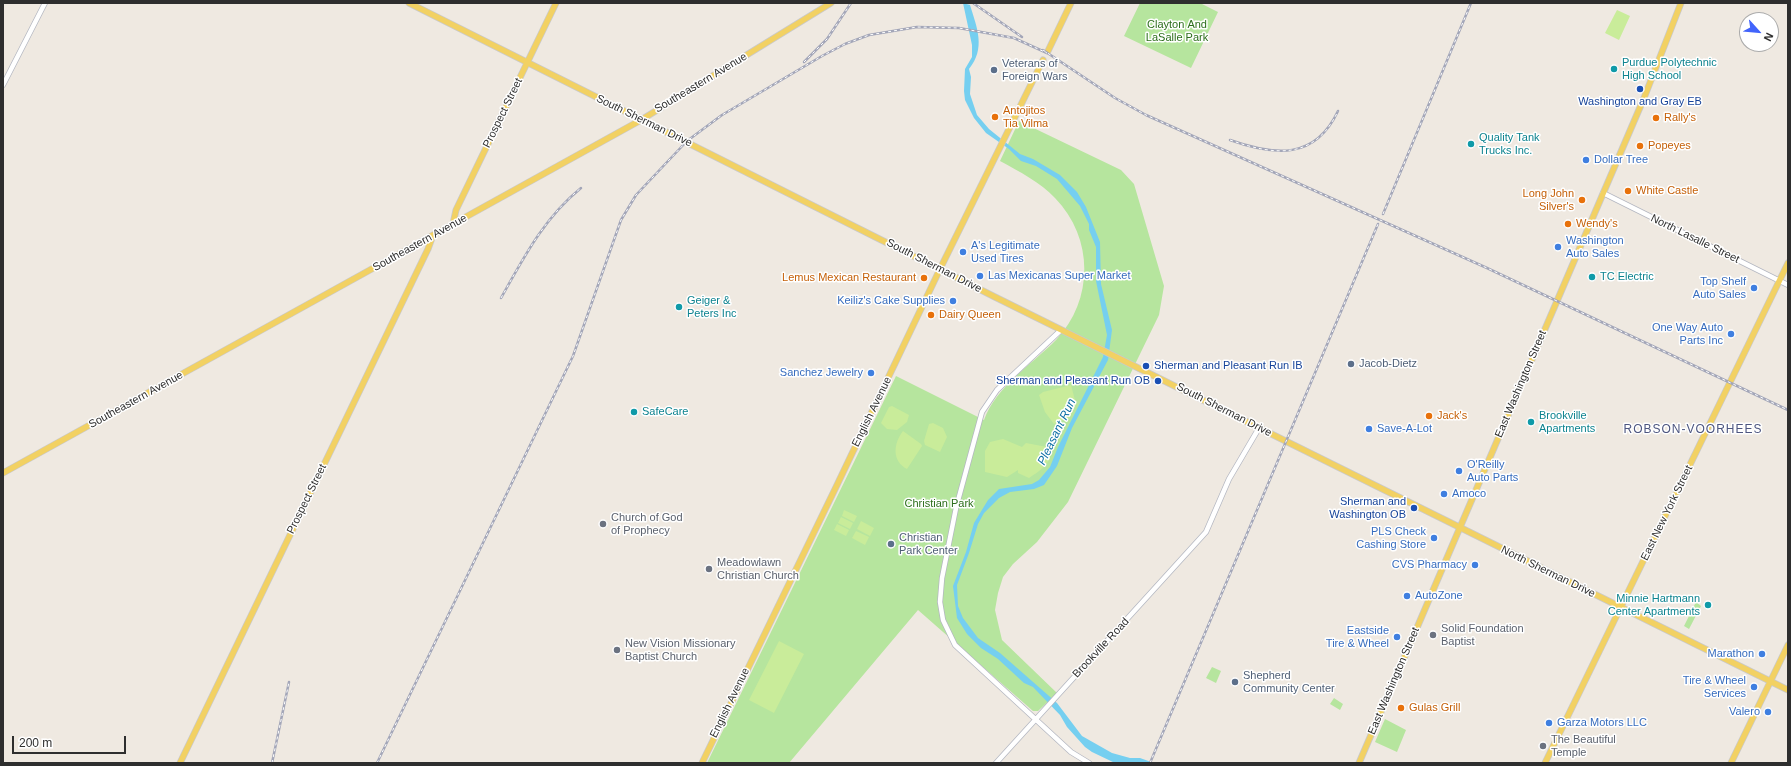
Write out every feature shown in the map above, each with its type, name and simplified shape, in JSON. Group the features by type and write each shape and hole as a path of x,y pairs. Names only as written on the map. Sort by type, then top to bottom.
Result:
{"main road":[{"name":"South Sherman Drive","path":"409,3 1061,330 1460,527"},
{"name":"Prospect Street","path":"453,224 456,210 556,3"},
{"name":"Southeastern Avenue","path":"3,473 641,120 831,3"},
{"path":"1048,51 1071,3"},
{"name":"East Washington Street","path":"1359,763 1644,98 1681,3"},
{"name":"English Avenue","path":"702,763 940,269 1043,60"},
{"name":"Prospect Street","path":"180,763 433,236"},
{"name":"East New York Street","path":"1545,763 1622,608 1788,263"},
{"name":"North Sherman Drive","path":"1460,527 1788,690"},
{"path":"1731,763 1788,645"}],"street":[{"path":"3,85 46,3"},
{"name":"North Lasalle Street","path":"1603,194 1788,285"},
{"path":"1061,330 997,390 982,412 956,508 940,591 943,620 955,645 1071,752 1089,763"},
{"name":"Brookville Road","path":"996,763 1206,532 1229,479 1259,428"}],"green space":[{"name":"Clayton And LaSalle Park","path":"1140,3 1200,3 1218,12 1191,68 1124,36"},
{"path":"1617,10 1630,16 1619,40 1605,33"},
{"name":"Christian Park","path":"1019,121 1121,170 1134,184 1164,286 1159,315 1068,502 1037,542 1013,564 1003,577 998,593 995,610 1002,640 1057,693 1038,711 1033,711 918,610 789,763 707,763 896,376 984,420 997,397 1005,387 1056,340 1068,324 1077,307 1083,288 1084,269 1082,250 1077,231 1068,214 1049,192 1000,161"},
{"path":"1071,385 1076,404 1070,417 1054,424 1045,412 1039,395 1043,392"},
{"path":"892,406 909,415 907,422 897,430 887,429 881,423 889,407"},
{"path":"933,423 943,428 947,437 940,452 925,445 924,441 929,424"},
{"path":"903,431 922,446 907,469 899,462 896,452 897,441"},
{"path":"1003,439 1022,447 1026,443 1052,448 1050,458 1045,466 1029,478 1018,473 1018,470 1007,477 985,472 985,451 990,442"},
{"path":"844,510 857,516 854,522 842,516"},
{"path":"841,517 853,523 850,529 838,523"},
{"path":"861,521 874,528 870,536 857,529"},
{"path":"837,524 849,530 846,536 834,530"},
{"path":"856,531 869,537 865,545 852,538"},
{"path":"1696,602 1701,606 1689,629 1684,626"},
{"path":"779,641 804,654 774,713 749,700"},
{"path":"1212,667 1221,671 1216,683 1206,678"},
{"path":"1334,698 1343,704 1340,710 1330,704"},
{"path":"1385,719 1406,730 1397,752 1375,742"}],"water":[{"name":"Pleasant Run","path":"963,3 970,5 977,30 979,46 974,61 969,69 971,77 970,94 977,115 989,129 1020,154 1033,159 1060,175 1077,192 1086,207 1100,242 1101,284 1112,330 1108,360 1072,428 1057,466 1044,485 1034,489 1010,492 999,498 984,513 978,524 957,585 958,606 963,618 978,638 1000,653 1057,703 1082,736 1112,753 1130,758 1140,758 1154,763 1115,763 1085,747 1067,727 1060,715 1033,687 1024,683 998,659 981,648 967,634 957,618 953,586 966,552 974,523 988,500 999,489 1032,484 1039,480 1050,467 1058,447 1103,357 1107,335 1096,281 1096,247 1089,230 1089,224 1080,206 1057,179 1036,166 1021,161 1009,149 986,133 974,118 965,100 965,69 972,57 972,45"}],"railway":[{"path":"804,62 827,39 851,3"},
{"path":"973,3 1022,37"},
{"path":"1383,214 1471,3"},
{"path":"377,763 573,356 621,220 636,195 669,160 687,141 722,115 822,56 845,44 869,35 917,27 959,28 1014,38 1047,53"},
{"path":"1043,50 1115,98 1146,115 1487,268 1788,410"},
{"path":"1230,140 1263,149 1278,151 1292,150 1306,146 1318,138 1329,127 1338,111"},
{"path":"501,298 545,225 581,188"},
{"path":"1150,763 1378,224"},
{"path":"272,763 289,682"}],"place":[{"name":"Purdue Polytechnic High School","path":"1614,69"},
{"name":"Veterans of Foreign Wars","path":"994,70"},
{"name":"Washington and Gray EB","path":"1640,89"},
{"name":"Antojitos Tia Vilma","path":"995,117"},
{"name":"Rally's","path":"1656,118"},
{"name":"Quality Tank Trucks Inc.","path":"1471,144"},
{"name":"Popeyes","path":"1640,146"},
{"name":"Dollar Tree","path":"1586,160"},
{"name":"White Castle","path":"1628,191"},
{"name":"Long John Silver's","path":"1582,200"},
{"name":"Wendy's","path":"1568,224"},
{"name":"Washington Auto Sales","path":"1558,247"},
{"name":"A's Legitimate Used Tires","path":"963,252"},
{"name":"Las Mexicanas Super Market","path":"980,276"},
{"name":"TC Electric","path":"1592,277"},
{"name":"Lemus Mexican Restaurant","path":"924,278"},
{"name":"Top Shelf Auto Sales","path":"1754,288"},
{"name":"Keiliz's Cake Supplies","path":"953,301"},
{"name":"Geiger & Peters Inc","path":"679,307"},
{"name":"Dairy Queen","path":"931,315"},
{"name":"One Way Auto Parts Inc","path":"1731,334"},
{"name":"Jacob-Dietz","path":"1351,364"},
{"name":"Sherman and Pleasant Run IB","path":"1146,366"},
{"name":"Sanchez Jewelry","path":"871,373"},
{"name":"Sherman and Pleasant Run OB","path":"1158,381"},
{"name":"SafeCare","path":"634,412"},
{"name":"Jack's","path":"1429,416"},
{"name":"Brookville Apartments","path":"1531,422"},
{"name":"Save-A-Lot","path":"1369,429"},
{"name":"O'Reilly Auto Parts","path":"1459,471"},
{"name":"Amoco","path":"1444,494"},
{"name":"Sherman and Washington OB","path":"1414,508"},
{"name":"Church of God of Prophecy","path":"603,524"},
{"name":"PLS Check Cashing Store","path":"1434,538"},
{"name":"Christian Park Center","path":"891,544"},
{"name":"CVS Pharmacy","path":"1475,565"},
{"name":"Meadowlawn Christian Church","path":"709,569"},
{"name":"AutoZone","path":"1407,596"},
{"name":"Minnie Hartmann Center Apartments","path":"1708,605"},
{"name":"Solid Foundation Baptist","path":"1433,635"},
{"name":"Eastside Tire & Wheel","path":"1397,637"},
{"name":"New Vision Missionary Baptist Church","path":"617,650"},
{"name":"Marathon","path":"1762,654"},
{"name":"Shepherd Community Center","path":"1235,682"},
{"name":"Tire & Wheel Services","path":"1754,687"},
{"name":"Gulas Grill","path":"1401,708"},
{"name":"Valero","path":"1768,712"},
{"name":"Garza Motors LLC","path":"1549,723"},
{"name":"The Beautiful Temple","path":"1543,746"}],"district":[{"name":"ROBSON-VOORHEES","path":"1693,430"}]}
